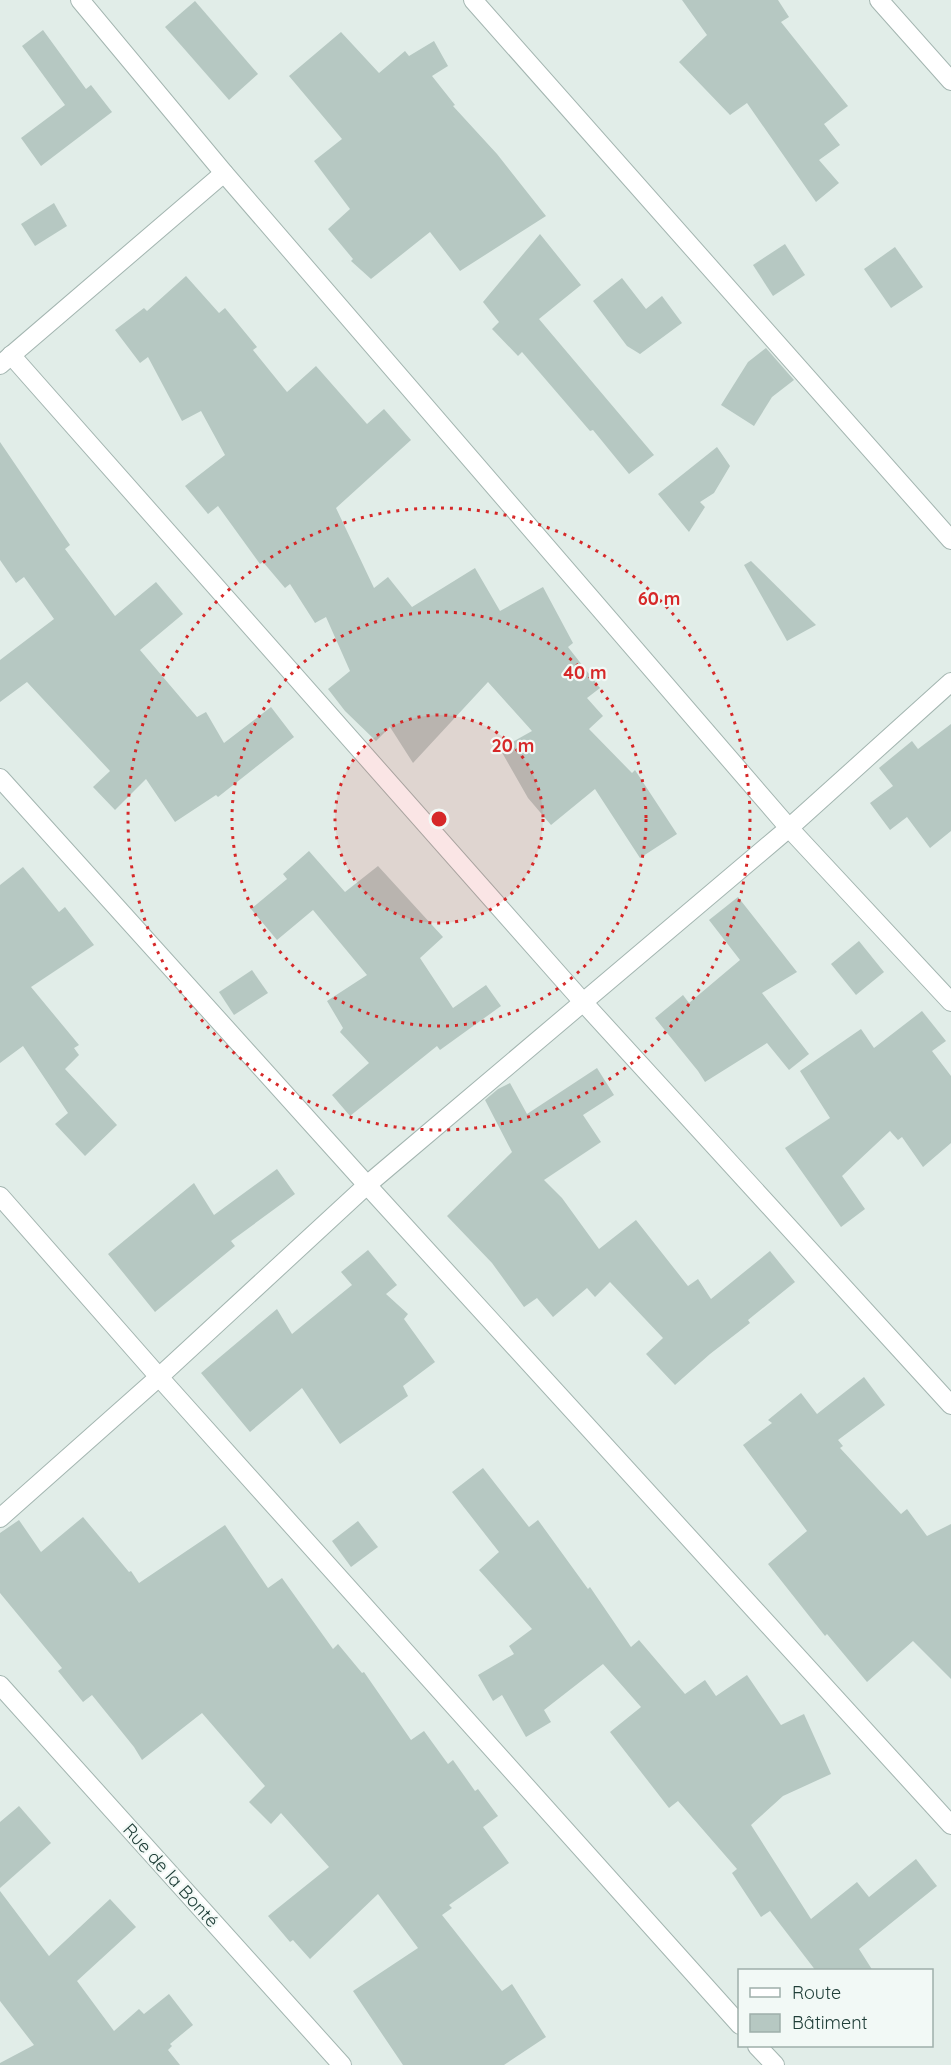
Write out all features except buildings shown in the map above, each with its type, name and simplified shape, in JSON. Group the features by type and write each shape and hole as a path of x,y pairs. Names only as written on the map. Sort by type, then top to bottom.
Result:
{"street":[{"path":"80,0 224,173 789,828 951,1002"},
{"path":"473,0 951,540"},
{"path":"879,0 951,81"},
{"path":"224,173 5,360 582,1002 951,1405"},
{"path":"0,1518 159,1377 367,1185 789,828 951,682"},
{"path":"0,778 367,1185 951,1825"},
{"path":"0,1196 159,1377 738,2023"},
{"name":"Rue de la Bonté","path":"0,1685 342,2065"},
{"path":"759,2047 775,2065"}]}
